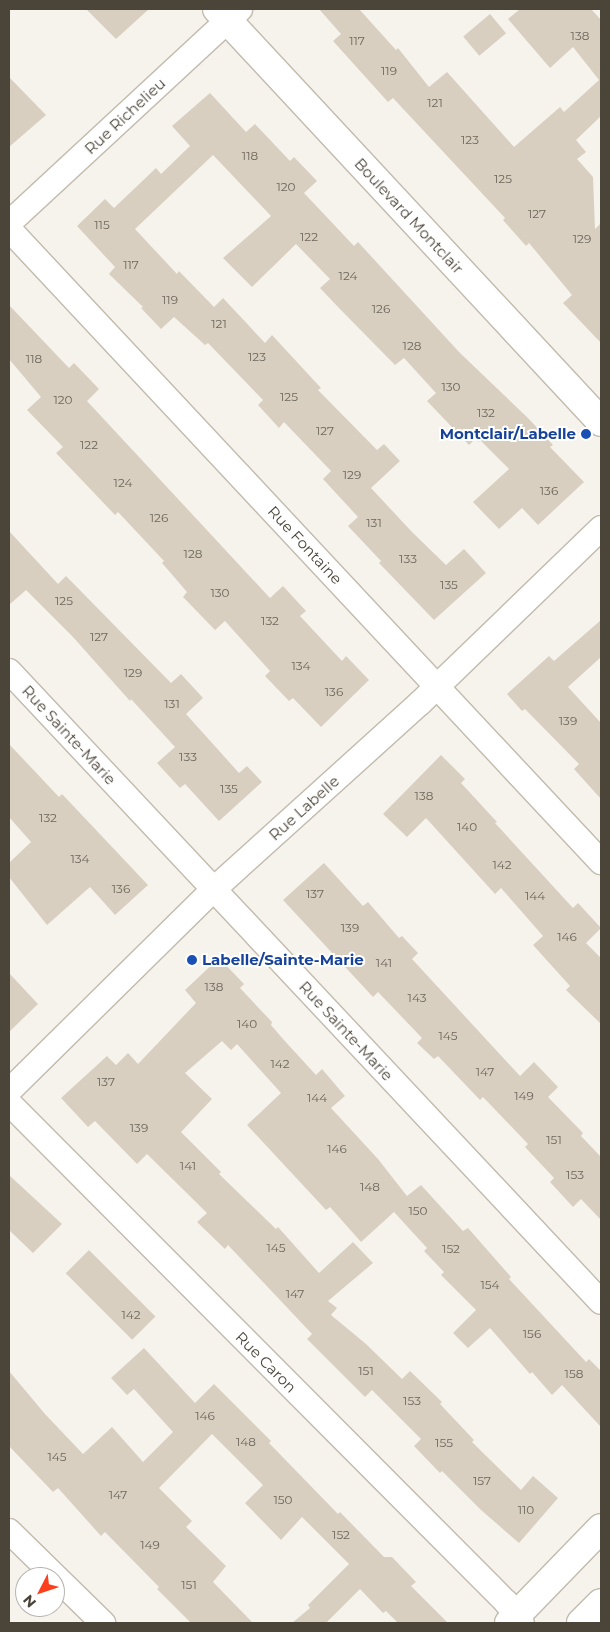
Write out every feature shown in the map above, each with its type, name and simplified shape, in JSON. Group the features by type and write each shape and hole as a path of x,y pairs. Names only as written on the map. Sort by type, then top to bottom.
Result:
{"street":[{"name":"Rue Richelieu","path":"9,223 228,12"},
{"name":"Boulevard Montclair","path":"228,12 601,422"},
{"name":"Rue Fontaine","path":"9,229 601,862"},
{"name":"Rue Labelle","path":"9,1090 213,890 438,686 601,528"},
{"name":"Rue Sainte-Marie","path":"9,671 601,1302"},
{"name":"Rue Caron","path":"9,1103 516,1620"},
{"path":"516,1620 601,1528"},
{"path":"9,1531 103,1623"},
{"path":"581,1623 601,1603"}],"building":[{"path":"86,9 149,9 116,39"},
{"path":"319,9 359,9 396,50 398,48 429,87 447,72 514,147 560,107 564,112 599,80 573,47 550,68 508,19 520,9 591,9 601,20 601,116 576,140 586,152 577,159 593,177 595,229 601,223 601,343 563,303 572,295 529,243 526,246 503,220 505,218 393,98 388,102 333,41 341,34"},
{"path":"490,14 506,33 479,56 463,36"},
{"path":"9,77 46,115 9,147"},
{"path":"210,93 246,132 255,124 290,161 294,157 317,181 304,193 354,246 358,242 460,353 529,419 553,445 550,447 584,482 538,525 522,508 499,529 473,502 509,469 480,440 479,442 475,439 469,445 427,401 436,393 404,358 395,365 337,306 320,288 330,279 296,244 252,287 223,258 271,216 213,155 135,229 177,274 179,271 214,307 223,298 265,343 272,335 321,388 318,390 377,450 384,444 400,461 371,488 412,532 446,565 464,549 486,573 434,620 379,563 381,561 348,526 358,517 323,479 331,471 284,422 279,428 258,405 263,400 208,343 205,345 174,317 161,329 141,308 143,307 109,274 115,267 77,226 105,199 114,208 156,168 161,174 190,146 172,126"},
{"path":"9,305 69,368 74,363 99,389 87,401 270,598 283,586 306,611 300,616 342,661 346,656 369,680 321,727 293,698 289,701 265,676 270,671 225,621 215,630 183,597 187,592 162,563 164,561 118,512 115,515 56,453 63,447 27,410 41,397 9,359"},
{"path":"9,531 58,584 66,576 171,683 181,674 203,698 186,714 239,773 247,766 262,782 219,821 185,784 180,788 157,763 175,747 131,699 130,701 73,637 26,590 9,605"},
{"path":"601,620 601,657 568,687 601,723 601,799 574,769 579,764 525,709 522,711 507,694 549,656 554,661"},
{"path":"9,744 59,797 62,794 148,885 115,915 90,887 47,925 9,877 9,863 31,842 9,817"},
{"path":"441,755 465,779 461,783 497,822 495,823 573,908 578,903 601,928 586,943 601,958 601,1024 566,990 570,986 533,945 543,936 501,888 495,894 426,818 407,837 383,814"},
{"path":"324,863 363,906 368,902 399,938 402,936 418,953 412,959 520,1076 534,1062 558,1087 548,1097 583,1133 581,1136 601,1157 601,1220 581,1199 573,1207 550,1182 554,1178 525,1147 528,1144 483,1097 480,1100 438,1056 434,1059 417,1043 422,1038 378,992 373,997 283,900"},
{"path":"219,958 244,984 240,988 272,1022 271,1025 283,1039 316,1075 322,1069 345,1096 331,1108 378,1159 407,1196 421,1185 463,1231 468,1228 511,1277 509,1279 586,1362 589,1359 601,1371 601,1427 562,1385 552,1395 532,1372 530,1374 490,1328 468,1348 453,1333 476,1310 441,1275 444,1272 424,1251 427,1248 394,1212 361,1242 330,1207 326,1210 247,1125 281,1093 237,1044 231,1050 222,1041 185,1073 212,1099 181,1132 221,1172 219,1174 276,1229 278,1227 319,1273 353,1242 373,1263 328,1301 337,1308 331,1315 366,1344 402,1379 410,1371 442,1402 440,1404 474,1440 472,1442 521,1490 533,1476 558,1498 519,1543 481,1510 442,1471 440,1473 414,1446 421,1439 372,1390 365,1397 307,1339 312,1334 228,1245 225,1249 197,1222 207,1213 147,1154 137,1164 95,1121 88,1127 61,1098 107,1056 116,1065 128,1053 138,1064 196,1003 185,990"},
{"path":"9,973 38,1004 9,1032"},
{"path":"9,1175 62,1224 33,1253 9,1230"},
{"path":"89,1250 155,1316 132,1340 66,1273"},
{"path":"144,1348 195,1403 214,1384 271,1441 269,1443 338,1514 340,1512 384,1557 392,1557 416,1582 411,1586 448,1623 398,1623 386,1611 383,1613 360,1589 326,1623 292,1623 310,1608 308,1605 349,1564 302,1517 281,1540 245,1503 263,1485 212,1434 159,1488 192,1521 186,1527 226,1566 213,1582 253,1623 191,1623 105,1532 101,1536 58,1488 53,1492 9,1446 9,1371 45,1414 83,1454 112,1427 143,1462 173,1432 134,1389 127,1395 111,1378"}],"place":[{"name":"Montclair/Labelle","path":"586,434"},
{"name":"Labelle/Sainte-Marie","path":"192,960"}]}
